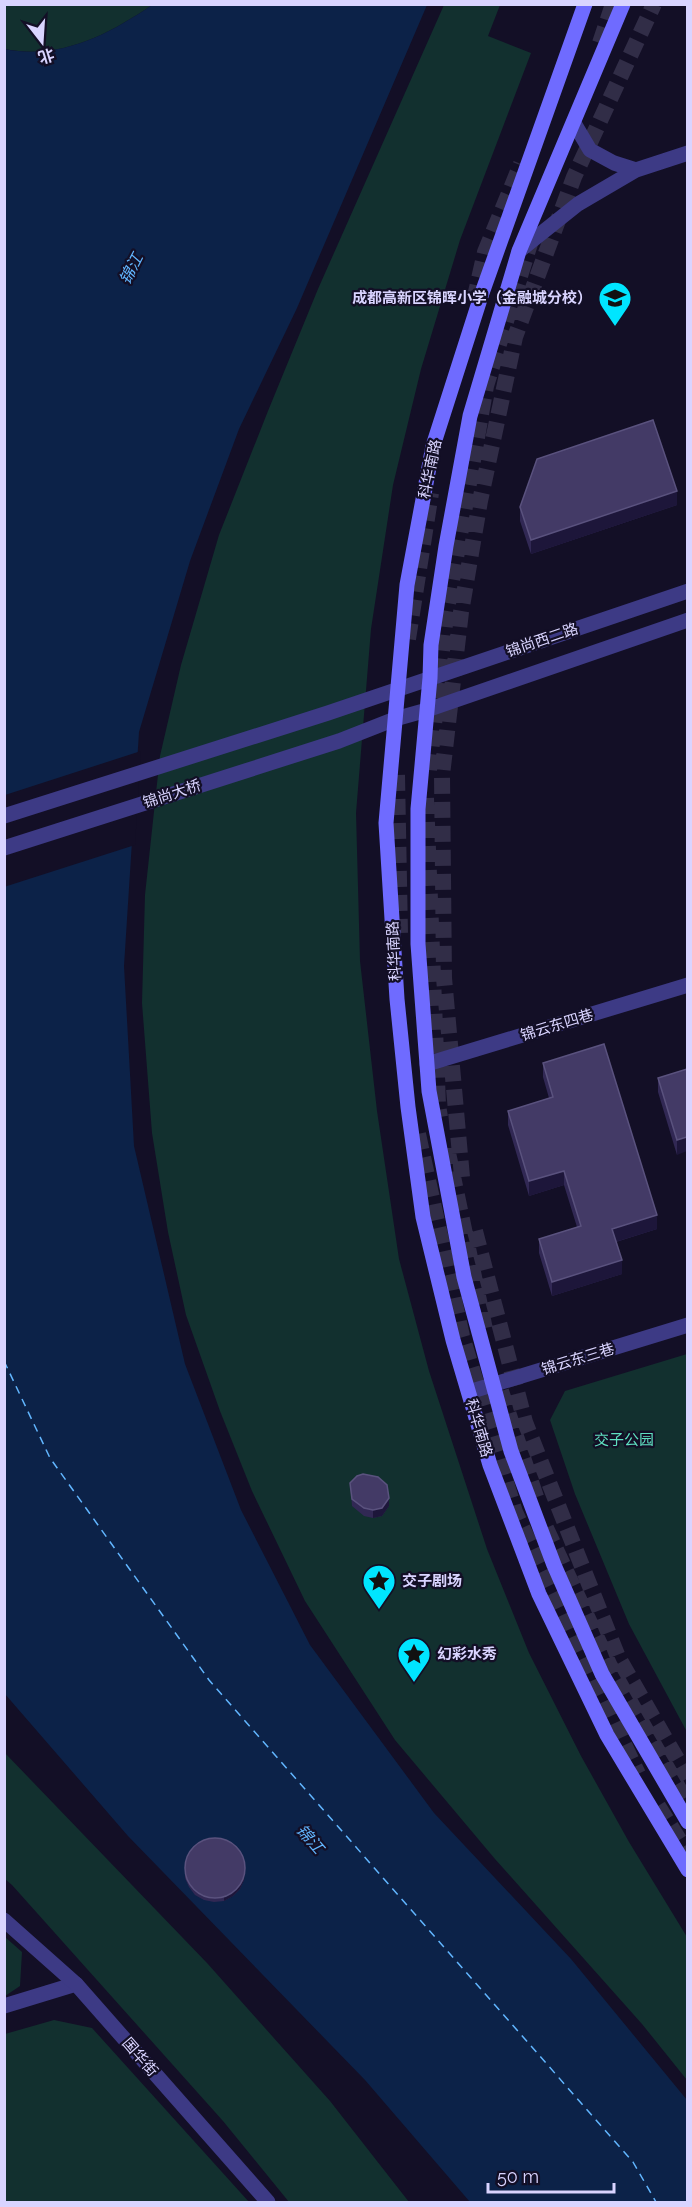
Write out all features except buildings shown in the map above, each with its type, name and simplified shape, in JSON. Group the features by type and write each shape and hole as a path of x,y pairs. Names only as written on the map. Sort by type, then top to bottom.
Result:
{"main road":[{"name":"科华南路","path":"585,4 482,293 433,446 407,585 386,823 397,999 408,1107 423,1217 453,1340 490,1466 540,1594 607,1735 687,1870"},
{"name":"科华南路","path":"623,4 519,251 470,416 446,546 431,645 418,809 418,933 429,1091 464,1277 511,1451 554,1565 597,1663 687,1822"}],"street":[{"path":"574,123 590,150 614,163 636,170"},
{"path":"519,251 578,204 636,170 687,153"},
{"name":"锦尚西二路","path":"397,688 687,591"},
{"name":"锦尚大桥","path":"4,848 339,741 395,719 687,620"},
{"name":"锦尚大桥","path":"4,816 328,713 397,688"},
{"name":"锦云东四巷","path":"427,1064 687,985"},
{"name":"锦云东三巷","path":"469,1392 687,1325"},
{"name":"国华街","path":"4,1920 76,1984 268,2202"},
{"path":"4,2006 76,1984"}],"green space":[{"path":"4,5 152,5 118,26 83,42 45,51 25,51 5,49"},
{"path":"444,5 500,5 488,36 531,53 460,240 421,369 393,485 371,629 356,813 360,961 377,1111 399,1259 429,1371 487,1549 529,1653 581,1756 629,1842 687,1937 687,2080 642,2024 495,1859 395,1740 305,1601 252,1491 220,1411 186,1315 168,1232 152,1133 142,1003 145,895 160,756 181,665 219,535 268,411 318,289"},
{"name":"交子公园","path":"688,1354 687,1732 629,1624 575,1494 550,1420 565,1391"},
{"path":"4,1752 207,1963 330,2101 409,2202 289,2202 223,2121 5,1879"},
{"path":"5,1937 22,1952 20,1986 5,1996"},
{"path":"54,2020 92,2028 249,2202 5,2202 5,2034"}],"water":[{"name":"锦江","path":"152,5 427,5 297,308 239,429 190,561 139,732 124,966 134,1146 185,1364 241,1510 310,1645 434,1813 571,1959 687,2100 687,2202 470,2202 365,2080 128,1836 5,1694 4,49 45,51 64,48 101,35"}],"pier":[{"path":"141,751 135,845 4,887 5,795"}],"ferry route":[{"path":"4,1361 50,1458 209,1680 633,2162 656,2202"}],"tunnel":[{"path":"600,43 613,4"},
{"path":"462,1177 444,978 442,775 461,612 480,501 515,337 574,177 654,4"},
{"path":"474,301 485,252 521,164"},
{"path":"429,770 446,615 486,386 533,234"},
{"path":"408,639 431,493"},
{"path":"397,775 400,933"},
{"path":"426,798 440,1117"},
{"path":"418,1134 462,1336 515,1512 638,1774"},
{"path":"447,1148 486,1334"},
{"path":"475,1231 525,1422 618,1657 688,1778"},
{"path":"501,1391 538,1503"},
{"path":"546,1528 610,1666 688,1805"},
{"path":"658,1806 688,1854"}],"place":[{"name":"成都高新区锦晖小学（金融城分校）","path":"615,327"},
{"name":"交子剧场","path":"379,1610"},
{"name":"幻彩水秀","path":"414,1683"}]}
